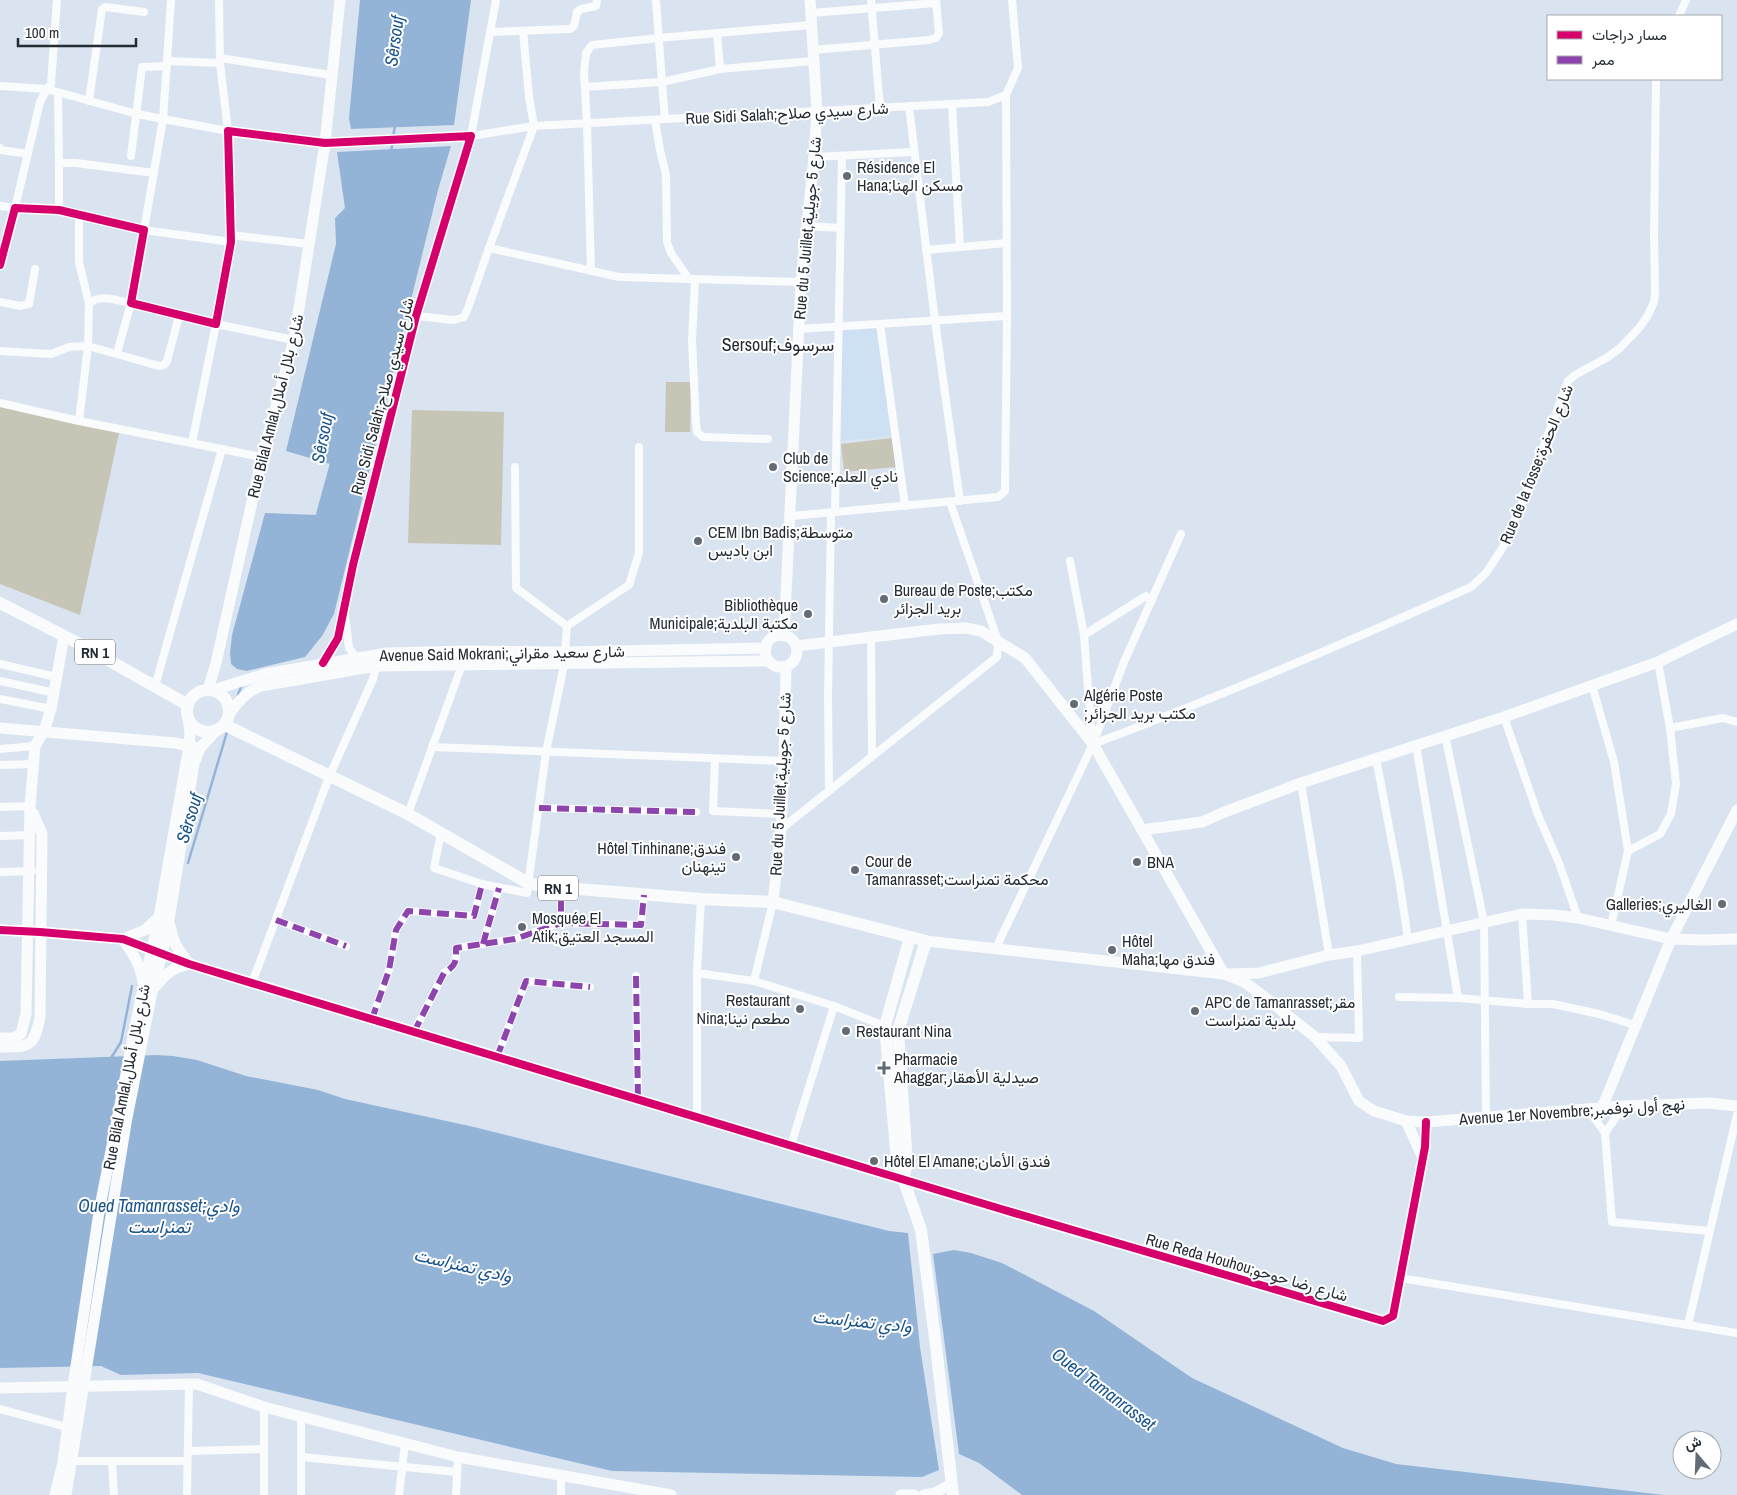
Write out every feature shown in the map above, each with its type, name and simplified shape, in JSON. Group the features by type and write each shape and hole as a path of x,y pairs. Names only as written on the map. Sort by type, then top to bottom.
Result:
{"main road":[{"name":"RN 1","path":"0,602 188,705"},
{"path":"210,690 218,692 227,700 230,713 220,728 202,732 196,729 188,718 188,705 195,694 210,690"},
{"name":"RN 1","path":"220,728 408,814 528,882 540,886 700,899 773,902 926,942"},
{"path":"910,937 885,1026 897,1161 921,1230 954,1491"},
{"path":"904,1179 908,1164 898,1031 926,942"}],"street":[{"path":"0,265 40,102 51,84 57,0"},
{"path":"117,353 131,304 163,119 171,0"},
{"path":"192,443 231,239 228,131 220,60 219,0"},
{"name":"Rue Bilal Amlal,شارع بلال أملال","path":"210,690 262,457 294,340 325,143 340,0"},
{"name":"Rue Sidi Salah;شارع سيدي صلاح","path":"323,663 338,638 378,459 416,316 471,136 496,0"},
{"path":"490,32 570,29 574,26 577,12 581,9 596,6 597,0"},
{"path":"656,0 664,119"},
{"name":"Rue du 5 Juillet,شارع 5 جويلية","path":"784,636 791,516 798,329 817,111 810,0"},
{"path":"791,516 998,497 1005,491 1007,316 1006,95 1018,68 1012,0"},
{"path":"584,87 662,82 720,69 876,45 929,40 936,38 939,33 936,1 872,4 811,19 717,32 592,45 586,54 584,72 584,87 587,123 591,271"},
{"path":"1679,15 1685,1"},
{"path":"872,4 880,108"},
{"path":"89,101 102,9 106,6 144,12"},
{"path":"416,316 454,320 464,317 468,308 534,126 529,97 523,30"},
{"path":"717,32 720,69"},
{"path":"131,156 142,67 220,60 331,75"},
{"name":"Rue de la fosse;شارع الحفرة","path":"1093,744 1195,706 1340,646 1471,587 1486,573 1502,547 1522,501 1568,381 1620,348 1640,327 1654,302 1656,292 1654,224 1656,80"},
{"path":"0,86 47,89 137,114 228,131 325,143 471,136"},
{"path":"58,92 59,210"},
{"name":"Rue Sidi Salah;شارع سيدي صلاح","path":"471,136 534,126 988,102 1006,95"},
{"path":"952,104 960,247"},
{"path":"908,106 960,501"},
{"path":"655,120 666,175 667,242 671,253 692,279 692,341 697,432 703,437 768,439"},
{"path":"0,148 8,152 28,154"},
{"path":"814,157 913,152"},
{"path":"829,790 829,642 839,326 842,156"},
{"path":"59,164 76,163 154,173"},
{"path":"0,206 59,210 144,230 231,239 309,244"},
{"path":"79,214 78,262 89,304 88,346 79,421"},
{"path":"807,226 840,228"},
{"path":"926,250 1007,243"},
{"path":"489,248 618,277 801,282"},
{"path":"0,302 20,306 29,304 35,269"},
{"path":"89,304 92,300 101,298 294,340"},
{"path":"0,351 51,354 69,347 88,346 164,366 167,362 179,316"},
{"path":"798,329 1007,316"},
{"path":"880,324 905,506"},
{"path":"0,403 79,421 262,457"},
{"path":"567,626 629,585 639,553 639,447"},
{"path":"154,686 222,449"},
{"path":"515,467 516,588 567,626"},
{"path":"781,829 997,657 998,641 950,502"},
{"path":"995,950 1093,744 1124,662 1181,534"},
{"path":"1070,561 1084,635 1093,744"},
{"path":"1084,635 1146,596 1152,600"},
{"name":"Rue Sidi Salah;شارع سيدي صلاح","path":"344,605 349,648 356,657"},
{"path":"1142,830 1202,822 1302,783 1504,717 1658,662 1737,624"},
{"path":"441,833 434,868 482,884 527,893 546,752 564,665 567,626"},
{"path":"796,646 939,629 965,628 981,631 1025,658 1093,744 1224,974"},
{"path":"0,1047 26,1045 32,1042 37,1033 40,1017 40,932 30,806 36,746 44,731 51,709 64,636"},
{"path":"784,636 792,639 796,646 796,656 786,667 776,666 769,661 765,652 770,639 775,637 784,636"},
{"path":"871,638 872,756"},
{"name":"Avenue Said Mokrani;شارع سعيد مقراني","path":"210,690 260,675 387,653 766,648"},
{"path":"408,814 467,651"},
{"name":"Avenue Said Mokrani;شارع سعيد مقراني","path":"230,713 245,695 251,690 262,686 376,666 769,661"},
{"path":"1628,851 1660,834 1671,814 1676,784 1670,728 1658,662"},
{"path":"0,664 56,677"},
{"path":"252,983 329,777 373,679 376,666"},
{"name":"Rue du 5 Juillet,شارع 5 جويلية","path":"773,902 781,829 786,667"},
{"path":"0,682 55,693"},
{"path":"1592,685 1614,762 1628,851 1611,926"},
{"path":"0,699 51,709"},
{"path":"1504,717 1538,815 1559,863 1578,918"},
{"name":"Rue Bilal Amlal,شارع بلال أملال","path":"55,1495 72,1428 148,989 164,918 195,747 190,733 188,718"},
{"path":"1670,728 1723,718 1737,722"},
{"path":"0,728 175,743 195,747 220,728"},
{"path":"1445,735 1484,922 1486,1117"},
{"path":"1416,745 1458,998"},
{"path":"0,749 36,746"},
{"path":"432,747 784,761"},
{"path":"715,758 713,811 781,814"},
{"path":"1376,758 1399,879 1408,939"},
{"path":"0,765 34,764"},
{"path":"1302,783 1330,955"},
{"path":"0,807 30,806"},
{"path":"0,1038 18,1036 23,1030 26,1014 28,932 42,834 30,806"},
{"path":"539,808 696,812"},
{"path":"1602,1108 1671,939 1736,813"},
{"path":"0,836 31,835"},
{"path":"0,872 36,871"},
{"path":"372,1020 389,970 396,930 408,911 474,916 482,884"},
{"path":"483,944 499,888"},
{"path":"561,888 561,923"},
{"path":"414,1032 444,972 452,968 456,961 456,948 515,939 561,923 641,925 644,895"},
{"path":"697,1118 700,899"},
{"path":"754,980 773,902"},
{"path":"1522,914 1528,1004"},
{"path":"926,942 1224,974 1258,973 1330,955 1356,951 1522,914 1578,918 1671,939 1737,940"},
{"path":"123,939 146,930 164,918 175,944 189,964"},
{"path":"276,920 346,946"},
{"path":"0,930 123,939 189,964 904,1179"},
{"path":"123,939 134,955 148,989 166,974 180,966 189,964"},
{"path":"1314,1038 1359,1038 1356,951"},
{"path":"698,973 754,980 834,1006 898,1031"},
{"path":"1258,973 1258,984 1262,995"},
{"name":"Avenue 1er Novembre;نهج أول نوفمبر","path":"1224,974 1244,982 1314,1038 1341,1066 1359,1101 1374,1111 1406,1121 1426,1122 1624,1106 1709,1103 1737,1106"},
{"path":"636,976 638,1100"},
{"path":"497,1057 526,981 590,988"},
{"path":"1399,997 1458,998 1528,1004 1553,1004 1599,1014 1635,1025"},
{"path":"791,1145 834,1006"},
{"path":"26,1014 40,1017"},
{"path":"23,1030 37,1033"},
{"path":"1606,1133 1624,1106"},
{"path":"1587,1108 1606,1133 1612,1222 1710,1230"},
{"path":"1688,1325 1737,1115"},
{"path":"1406,1121 1423,1158"},
{"name":"Rue Reda Houhou;شارع رضا حوحو","path":"904,1179 1383,1321 1393,1316 1423,1158 1426,1122"},
{"path":"1400,1278 1737,1333"},
{"path":"187,1495 189,1384"},
{"path":"0,1389 197,1384 264,1407 458,1457 671,1495"},
{"path":"264,1407 264,1495"},
{"path":"0,1409 72,1428"},
{"path":"301,1416 301,1495"},
{"name":"Rue Bilal Amlal,شارع بلال أملال","path":"66,1495 72,1461 72,1428"},
{"path":"399,1495 405,1443"},
{"path":"188,1451 264,1449"},
{"path":"301,1457 457,1472"},
{"path":"456,1495 458,1457"},
{"path":"72,1461 188,1460"},
{"path":"112,1461 114,1495"},
{"path":"561,1495 562,1476"},
{"path":"924,1495 954,1491"},
{"path":"901,1495 914,1495"}],"shaded area":[{"path":"877,327 892,436 839,441 841,329"},
{"path":"666,382 691,382 690,432 665,432"},
{"path":"0,407 119,433 80,615 0,584"},
{"path":"412,410 504,412 501,545 408,543"},
{"path":"892,438 896,467 844,472 841,444"}],"water":[{"path":"360,0 471,0 454,125 351,129 349,118"},
{"path":"451,146 438,190 334,614 322,636 305,657 247,671 237,669 231,664 232,635 265,513 317,515 330,464 286,451 336,244 335,218 345,208 337,152"},
{"name":"Oued Tamanrasset;وادي تمنراست","path":"156,1055 197,1060 246,1076 318,1090 345,1099 474,1127 889,1231 908,1233 920,1347 939,1470 922,1477 612,1471 198,1373 121,1375 101,1366 0,1368 0,1061"},
{"name":"Oued Tamanrasset","path":"954,1250 971,1253 1002,1263 1094,1311 1192,1378 1343,1448 1396,1464 1664,1495 1022,1495 979,1463 959,1454 933,1254"}],"waterway":[{"name":"Sêrsouf","path":"391,152 395,125"},
{"name":"Sêrsouf","path":"317,515 331,464"},
{"name":"Sêrsouf","path":"238,695 242,684"},
{"name":"Sêrsouf","path":"188,863 227,732"},
{"name":"Sêrsouf","path":"111,1058 121,1042 132,986"}],"marked path":[{"path":"539,808 696,812"},
{"path":"372,1019 389,970 396,930 408,911 474,916 482,884"},
{"path":"483,944 499,888"},
{"path":"414,1032 444,973 455,962 456,948 515,939 561,923 561,888"},
{"path":"561,923 641,925 644,895"},
{"path":"276,920 346,946"},
{"path":"636,976 638,1100"},
{"path":"497,1057 526,981 590,987"}],"cycle path":[{"path":"0,265 15,208 59,210 144,230 131,303 216,324 231,242 228,131 325,143 471,136 416,316 353,565 338,638 323,663"},
{"path":"0,930 123,939 189,964 1001,1209 1383,1321 1393,1316 1425,1147 1426,1122"}],"place":[{"name":"Résidence El Hana;مسكن الهنا","path":"847,176"},
{"name":"Club de Science;نادي العلم","path":"773,467"},
{"name":"CEM Ibn Badis;متوسطة ابن باديس","path":"698,541"},
{"name":"Bureau de Poste;مكتب بريد الجزائر","path":"884,599"},
{"name":"Bibliothèque Municipale;مكتبة البلدية","path":"808,614"},
{"name":"Algérie Poste ;مكتب بريد الجزائر","path":"1074,704"},
{"name":"Hôtel Tinhinane;فندق تينهنان","path":"736,857"},
{"name":"BNA","path":"1137,862"},
{"name":"Cour de Tamanrasset;محكمة تمنراست","path":"855,870"},
{"name":"Galleries;الغاليري","path":"1722,904"},
{"name":"Mosquée El Atik;المسجد العتيق","path":"522,927"},
{"name":"Hôtel Maha;فندق مها","path":"1112,950"},
{"name":"Restaurant Nina;مطعم نينا","path":"800,1009"},
{"name":"APC de Tamanrasset;مقر بلدية تمنراست","path":"1195,1011"},
{"name":"Restaurant Nina","path":"846,1031"},
{"name":"Pharmacie Ahaggar;صيدلية الأهقار","path":"884,1068"},
{"name":"Hôtel El Amane;فندق الأمان","path":"874,1161"}],"district":[{"name":"Sersouf;سرسوف","path":"778,344"}],"water label":[{"name":"وادي تمنراست","path":"463,1265"},
{"name":"وادي تمنراست","path":"862,1321"}]}
